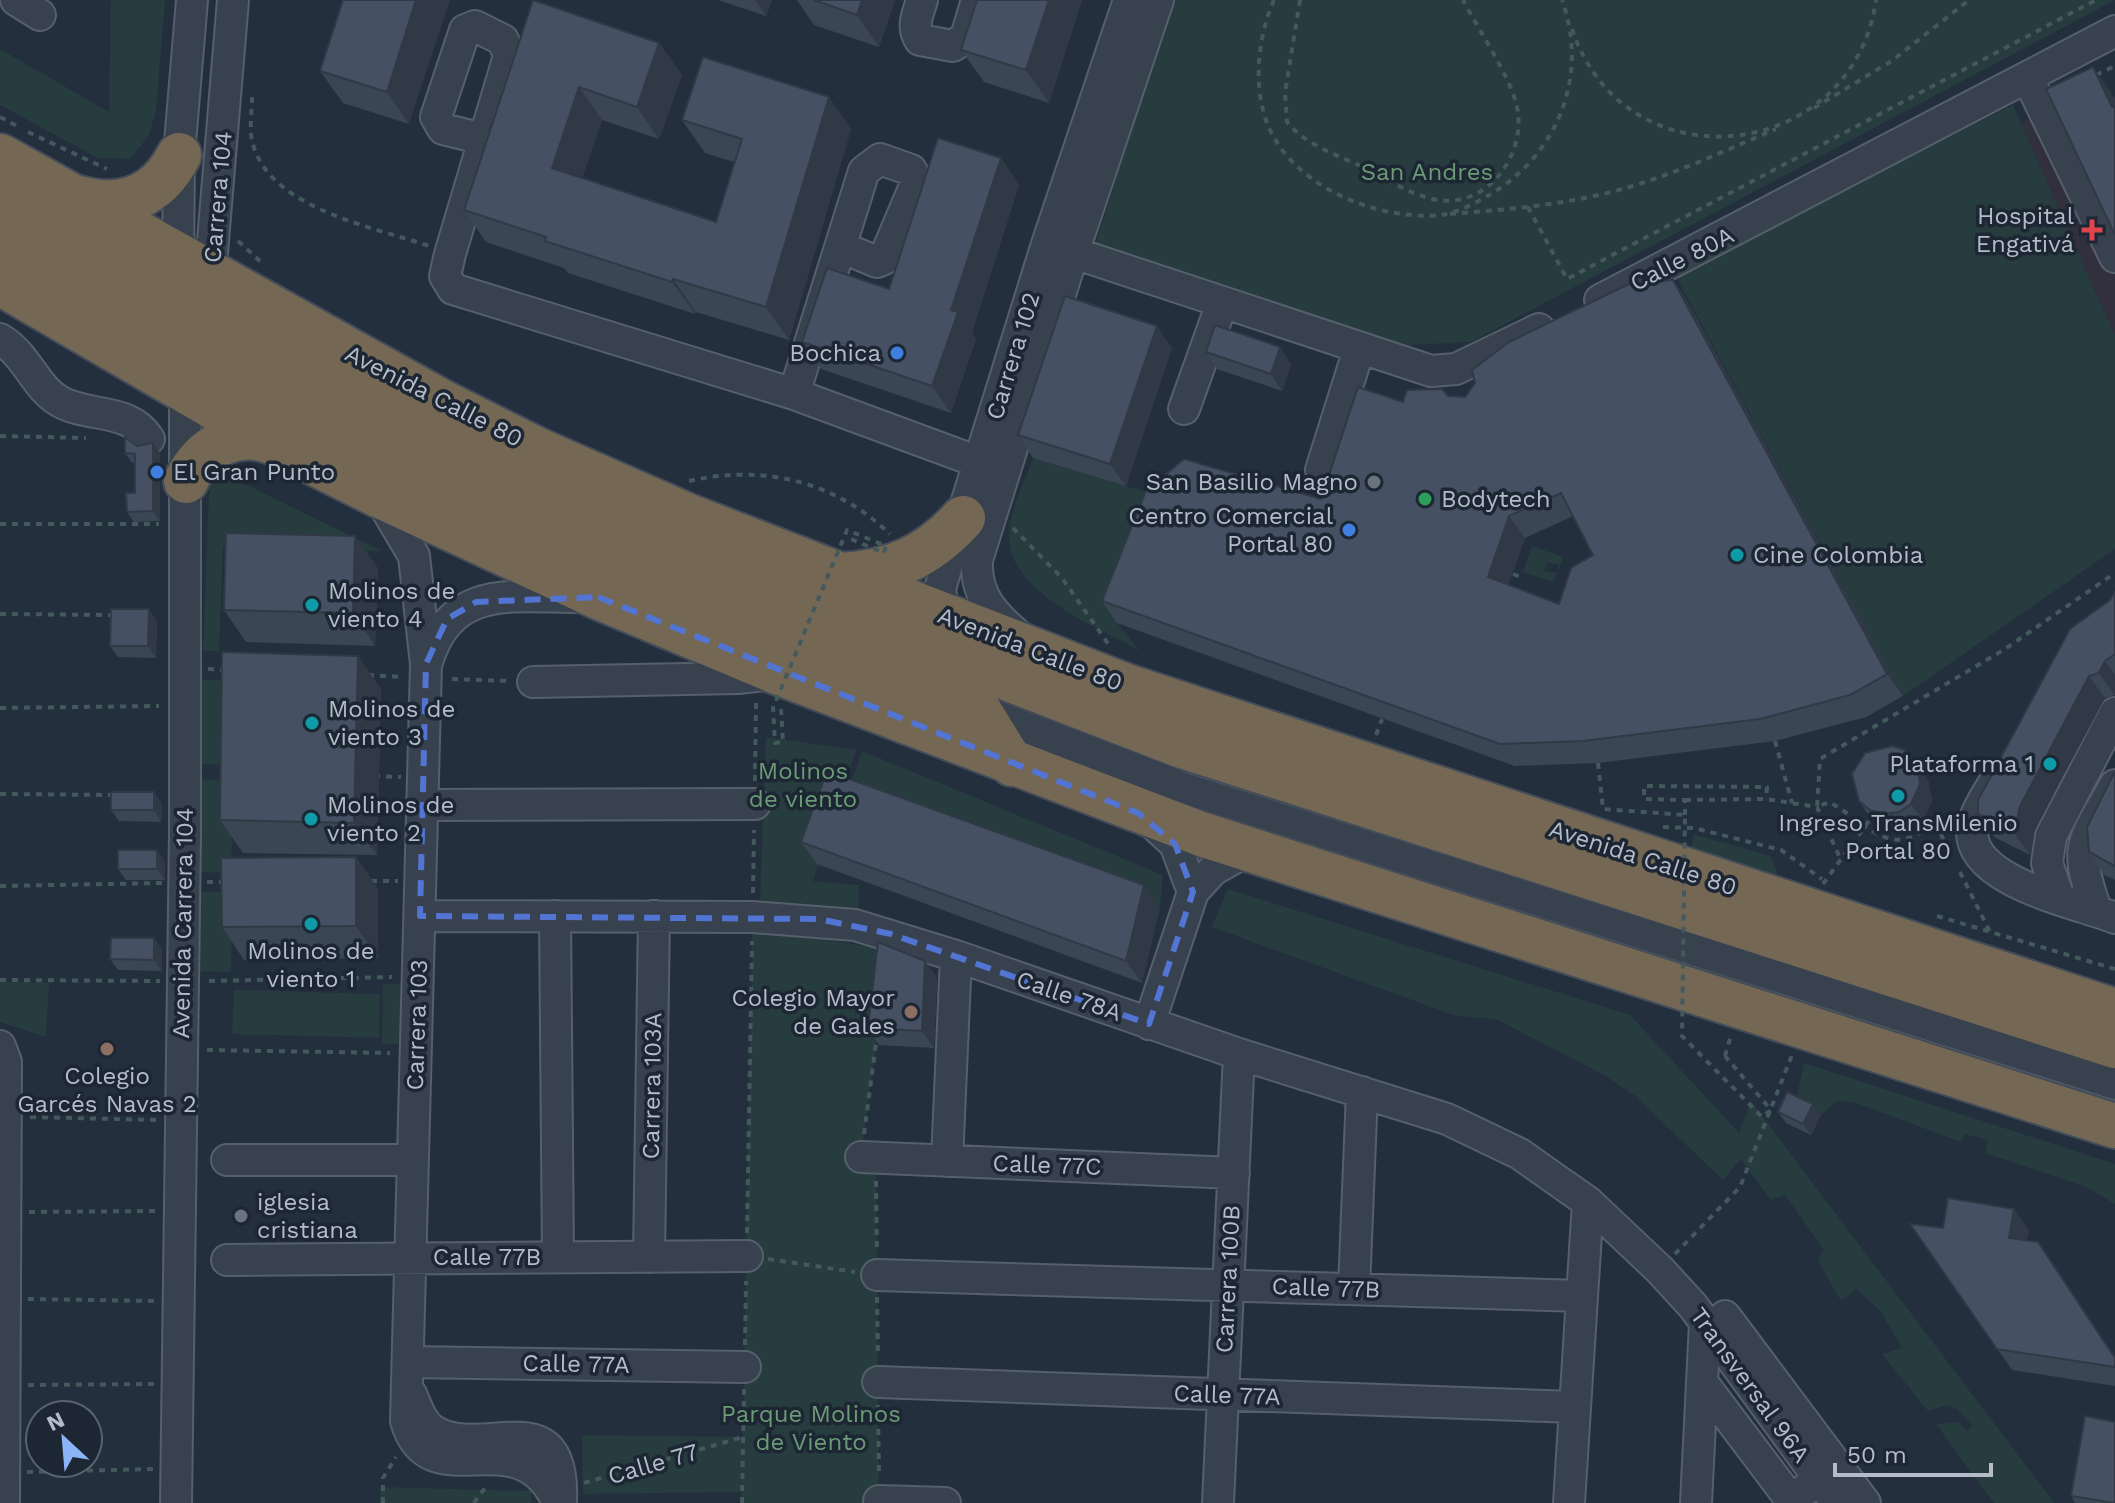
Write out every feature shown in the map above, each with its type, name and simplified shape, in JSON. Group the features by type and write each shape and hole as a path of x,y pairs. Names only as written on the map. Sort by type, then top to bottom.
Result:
{"highway":[{"path":"76,197 98,203 120,203 142,196 160,183 179,155"},
{"name":"Avenida Calle 80","path":"0,156 76,197 191,318 282,447 598,597 772,694 1012,764 1138,813 1699,993 1816,1009 2115,1126"},
{"name":"Avenida Calle 80","path":"0,198 191,318 404,467 479,504 663,585 980,712"},
{"name":"Avenida Calle 80","path":"0,239 191,318 533,492 957,661 1179,745 2115,1046"},
{"name":"Avenida Calle 80","path":"0,283 333,343 540,451 843,557 942,614 1040,653 1254,730 1815,896 2106,1005"},
{"path":"186,502 196,463 221,443 252,437 282,447"},
{"path":"843,557 864,574 910,561 930,550 963,518"},
{"path":"980,712 1012,764"}],"street":[{"name":"Carrera 104","path":"191,318 179,155 192,0"},
{"name":"Carrera 104","path":"191,318 216,220 233,0"},
{"path":"922,0 914,26 920,40 953,46 966,37 977,0"},
{"name":"Carrera 102","path":"1040,653 999,619 982,597 976,573 977,560 1129,0"},
{"name":"Carrera 102","path":"980,712 957,661 942,614 940,589 981,463 1060,248 1158,0"},
{"name":"Calle 80A","path":"1060,248 1412,367 1462,381 1586,313 1641,294 2115,31"},
{"path":"2028,78 2115,257"},
{"path":"483,139 445,276 453,289 794,394 981,463"},
{"path":"794,394 841,247"},
{"path":"1184,409 1222,303"},
{"name":"Avenida Carrera 104","path":"176,1503 186,502 191,318"},
{"path":"0,339 14,347 60,402 126,419 143,430 149,439"},
{"path":"1321,470 1359,349"},
{"name":"Carrera 103","path":"378,495 414,556 426,671 408,1374"},
{"name":"Carrera 103","path":"426,671 434,639 447,619 476,602 598,597"},
{"path":"533,682 738,678 772,694"},
{"path":"980,712 1187,789 1816,1009 2115,1084"},
{"path":"2059,898 2047,863 2051,836 2115,713"},
{"path":"2013,748 1975,818 1975,847 1998,873 2105,914"},
{"path":"2105,914 2083,872 2082,850 2115,785"},
{"path":"423,791 755,804"},
{"path":"1138,813 1175,844 1193,892"},
{"path":"1149,1024 1193,892 1213,870 1250,849"},
{"name":"Calle 78A","path":"420,916 752,917 855,925 956,956 1149,1024 1485,1135 1520,1154 1588,1202 1668,1279"},
{"path":"555,916 558,1257"},
{"name":"Carrera 103A","path":"649,1257 654,916"},
{"path":"947,1161 956,956"},
{"path":"1,1047 6,1062 4,1503"},
{"name":"Carrera 100B","path":"1218,1503 1239,1054"},
{"path":"1354,1289 1362,1092"},
{"name":"Calle 77C","path":"868,1157 1234,1173"},
{"path":"227,1160 413,1160"},
{"path":"1569,1503 1588,1202"},
{"name":"Calle 77B","path":"227,1260 747,1256"},
{"name":"Calle 77B","path":"877,1275 1582,1296"},
{"path":"1668,1279 1705,1297 1726,1317 1865,1503"},
{"name":"Transversal 96A","path":"1668,1279 1705,1323 1828,1491"},
{"path":"1696,1503 1705,1323"},
{"name":"Calle 77A","path":"408,1374 745,1367"},
{"path":"408,1374 410,1434 422,1455 449,1464 515,1462 529,1466 540,1473 560,1499"},
{"path":"408,1374 423,1420 434,1432 454,1436 527,1438 545,1446 562,1473 560,1499"},
{"name":"Calle 77A","path":"878,1382 1575,1407"},
{"path":"1702,1382 1791,1500 1828,1491"},
{"path":"879,1501 945,1503"}],"path":[{"path":"1274,0 1266,17 1259,74 1264,114 1281,146 1333,192 1363,206 1396,214 1444,215 1528,207 1605,194 1655,179 1786,125 1893,60 1969,0"},
{"path":"1300,0 1284,103 1287,122 1320,146 1386,179 1439,200 1473,194 1485,188 1511,160 1518,139 1516,101 1463,0"},
{"path":"1444,215 1476,203 1504,186 1545,145 1556,126 1572,78 1573,52 1564,0"},
{"path":"1798,118 1841,83 1861,54 1873,21 1876,0"},
{"path":"1528,207 1567,279 2096,0"},
{"path":"1568,17 1579,49 1597,79 1621,104 1651,123 1683,135 1718,139 1786,125"},
{"path":"2090,78 2115,66"},
{"path":"253,89 251,137 272,180 298,201 450,254"},
{"path":"0,117 68,154 109,170"},
{"path":"216,220 272,273"},
{"path":"679,484 722,474 737,474 782,476 825,488 875,519 904,549 910,561"},
{"path":"0,524 186,502"},
{"path":"1010,525 1062,578 1116,657"},
{"path":"772,694 783,742 775,743 773,708 847,530 886,546 884,553 843,557"},
{"path":"1840,858 1817,807 1820,759 2005,649 2115,573"},
{"path":"1513,574 1521,577"},
{"path":"0,614 124,615"},
{"path":"185,668 230,670"},
{"path":"366,675 426,671 533,682"},
{"path":"742,1503 755,804 772,694"},
{"path":"0,708 186,706"},
{"path":"1775,741 1792,803"},
{"path":"1598,763 1603,809 1685,815"},
{"path":"360,776 423,791"},
{"path":"1766,799 1767,787 1644,786 1644,799 1766,799 1817,807 1829,802 1850,813 1863,828 1893,840 1912,837 1934,821 1991,933"},
{"path":"0,794 123,795"},
{"path":"1685,800 1682,1036 1762,1117 1771,1110 1725,1056"},
{"path":"1815,896 1871,818"},
{"path":"1659,827 1694,828 1781,850 1815,896"},
{"path":"1815,896 1840,886"},
{"path":"1931,914 2115,969"},
{"path":"1668,1279 1740,1187 1816,1009"},
{"path":"878,1026 868,1157 877,1275 879,1501"},
{"path":"180,1049 416,1053"},
{"path":"6,1117 180,1120"},
{"path":"5,1212 178,1211"},
{"path":"747,1256 877,1275"},
{"path":"5,1299 178,1301"},
{"path":"4,1385 177,1384"},
{"path":"383,1503 383,1478 410,1434"},
{"name":"Calle 77","path":"560,1499 743,1437"},
{"path":"4,1472 176,1468"}],"highlighted area":[{"path":"598,597 1138,813 1175,844 1193,892 1149,1024 891,934 819,919 420,916 426,664 447,619 476,602"}],"shaded area":[{"name":"Hospital Engativá","path":"2115,99 2115,336 2021,123 2058,104"}],"green space":[{"path":"111,0 165,0 156,111 149,135 130,159 98,158 0,105 0,49 109,112"},
{"name":"San Andres","path":"1173,0 2115,0 1471,342 1407,345 1096,243"},
{"path":"2013,105 2115,336 2115,549 1903,696 1675,275"},
{"path":"1033,458 1146,492 1117,623 1140,651 1060,607 1025,577 1014,560 1009,530 1017,498"},
{"path":"210,467 382,551 223,546 219,651 203,651"},
{"path":"1532,546 1563,557 1559,570 1558,565 1547,562 1544,571 1557,573 1554,582 1523,572"},
{"path":"193,679 234,681 232,765 191,764"},
{"name":"Molinos de viento","path":"766,737 856,750 813,881 859,885 858,911 760,903"},
{"path":"862,751 1163,875 1160,907 849,790"},
{"path":"194,779 234,780 231,873 191,872"},
{"path":"1693,834 1771,856 1778,877 1692,849"},
{"path":"1228,889 1630,1015 1739,1133 1751,1101 2054,1503 1994,1503 1936,1424 1957,1422 1968,1431 1973,1425 1957,1409 1947,1405 1928,1411 1882,1354 1902,1348 1881,1312 1857,1289 1841,1301 1818,1261 1824,1250 1785,1195 1771,1200 1741,1159 1723,1180 1634,1095 1604,1075 1496,1019 1456,1016 1212,927"},
{"path":"196,892 233,892 231,972 195,971"},
{"name":"Parque Molinos de Viento","path":"752,934 815,938 889,950 861,1156 876,1157 879,1503 742,1503 742,1492 583,1494 582,1435 743,1437"},
{"path":"0,982 49,983 46,1037 0,1022"},
{"path":"383,984 405,984 404,1044 382,1044"},
{"path":"234,990 380,994 379,1038 232,1034"},
{"path":"1804,1063 2115,1164 2115,1204 2086,1187 1985,1153 1988,1140 1964,1134 1961,1142 1856,1103 1837,1101 1821,1115 1795,1104"},
{"path":"380,1487 531,1491 531,1503 380,1503"}],"building":[{"path":"343,0 416,0 387,92 320,71"},
{"path":"533,0 659,43 637,107 579,87 552,168 716,222 742,139 682,120 703,57 829,97 766,307 673,279 672,282 545,241 546,237 464,210"},
{"path":"814,0 862,0 857,15"},
{"path":"977,0 1049,0 1026,70 961,50"},
{"path":"2093,67 2112,107 2115,106 2115,235 2046,89"},
{"path":"938,138 1001,158 951,310 958,312 932,386 802,342 827,268 889,289"},
{"name":"Centro Comercial Portal 80","path":"1673,280 1887,674 1850,695 1760,719 1583,741 1500,744 1102,601 1146,491 1184,459 1321,499 1358,387 1403,402 1407,390 1442,389 1448,396 1465,397 1475,383 1472,370 1509,342 1631,283","holes":["1561,493 1593,555 1571,568 1559,604 1488,577 1509,516"]},
{"path":"1065,296 1157,326 1110,464 1018,435"},
{"path":"1215,325 1280,347 1271,374 1206,352"},
{"path":"125,437 137,446 153,443 153,511 127,512 126,493 135,493 135,454 125,453"},
{"path":"226,533 355,536 353,613 224,610"},
{"path":"2115,592 2115,654 2105,661 2099,673 2089,676 2020,806 2014,833 1978,814 1978,800 2070,629 2110,600"},
{"path":"111,609 149,609 148,646 110,646"},
{"path":"222,652 358,656 354,823 220,820"},
{"name":"Ingreso TransMilenio Portal 80","path":"1892,746 1905,750 1917,763 1920,784 1911,804 1899,812 1884,814 1870,810 1859,801 1852,774 1865,753"},
{"path":"827,771 1144,885 1126,961 801,842"},
{"path":"2115,771 2115,866 2089,852 2087,827"},
{"path":"111,792 154,792 154,810 111,810"},
{"path":"118,850 157,850 157,869 118,869"},
{"path":"356,857 356,926 222,927 221,858"},
{"path":"111,938 154,938 154,960 110,959"},
{"path":"878,942 925,961 922,1031 868,1028"},
{"path":"1787,1092 1813,1104 1803,1124 1778,1112"},
{"path":"1948,1198 2014,1209 2009,1238 2038,1242 2115,1358 2115,1367 1997,1349 1910,1224 1943,1228"},
{"path":"2085,1416 2115,1422 2115,1503 2071,1496"}],"place":[{"name":"Hospital Engativá","path":"2092,230"},
{"name":"Bochica","path":"897,353"},
{"name":"El Gran Punto","path":"157,472"},
{"name":"San Basilio Magno","path":"1374,482"},
{"name":"Bodytech","path":"1425,499"},
{"name":"Centro Comercial Portal 80","path":"1349,530"},
{"name":"Cine Colombia","path":"1737,555"},
{"name":"Molinos de viento 4","path":"312,605"},
{"name":"Molinos de viento 3","path":"312,723"},
{"name":"Plataforma 1","path":"2050,764"},
{"name":"Ingreso TransMilenio Portal 80","path":"1898,796"},
{"name":"Molinos de viento 2","path":"311,819"},
{"name":"Molinos de viento 1","path":"311,924"},
{"name":"Colegio Mayor de Gales","path":"911,1012"},
{"name":"Colegio Garcés Navas 2","path":"107,1049"},
{"name":"iglesia cristiana","path":"241,1216"}]}
